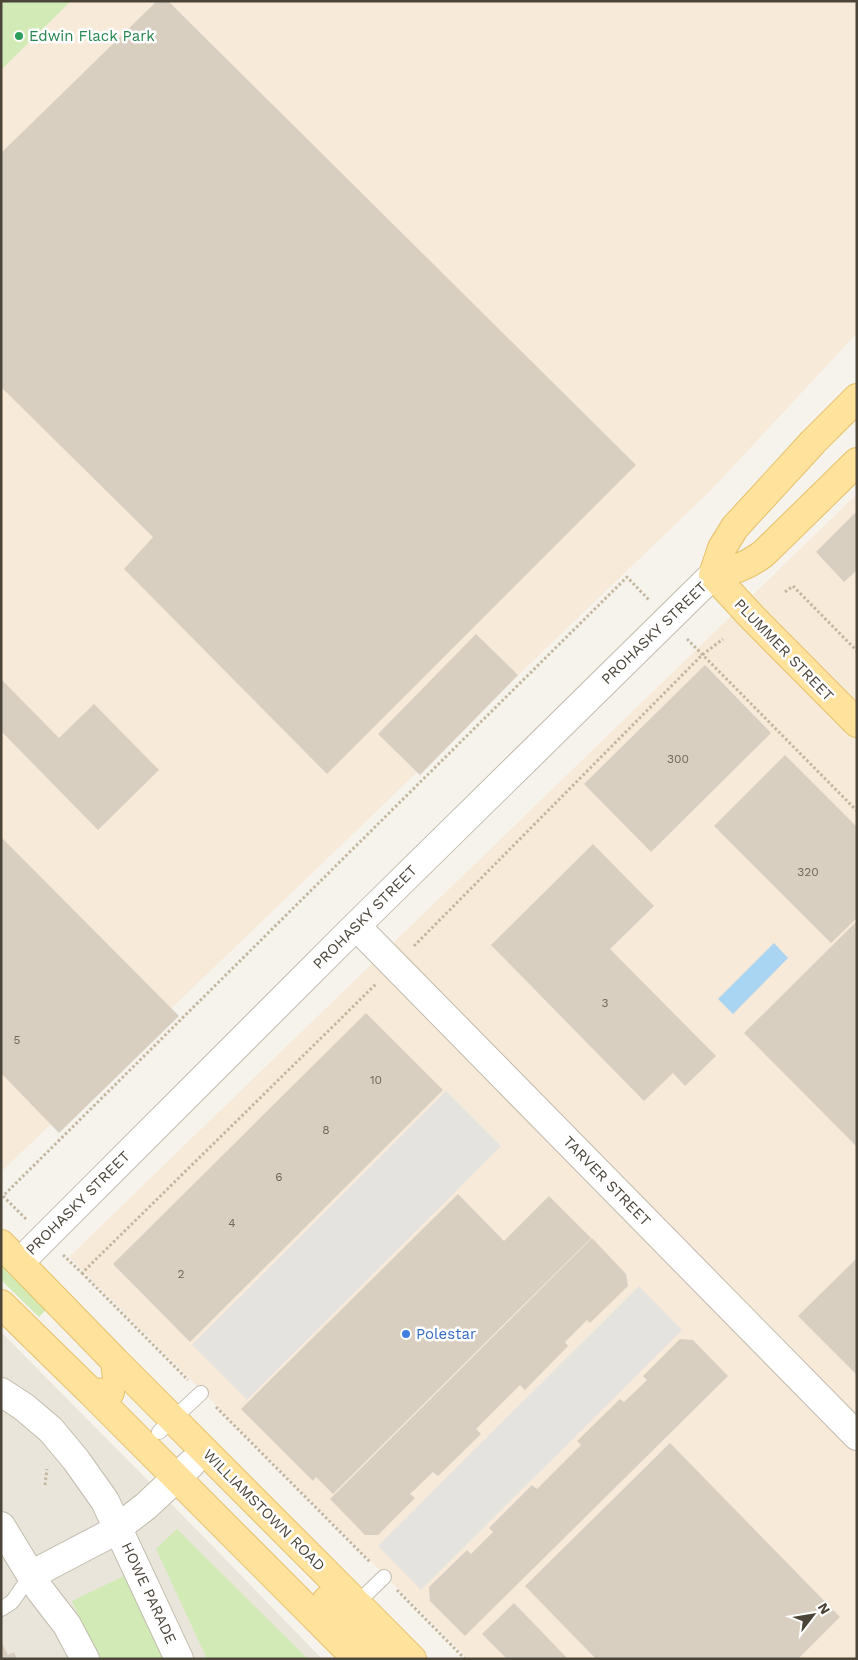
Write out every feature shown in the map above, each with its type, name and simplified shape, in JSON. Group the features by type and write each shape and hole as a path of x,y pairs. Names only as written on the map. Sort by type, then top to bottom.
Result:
{"main road":[{"name":"PROHASKY STREET","path":"713,575 722,548 735,527 812,442 857,398"},
{"name":"PROHASKY STREET","path":"713,575 746,566 763,554 857,462"},
{"name":"PLUMMER STREET","path":"713,575 857,723"},
{"name":"WILLIAMSTOWN ROAD","path":"10,1253 115,1362 166,1426 350,1610 412,1659"},
{"path":"1,1304 106,1392 184,1471 378,1658"},
{"path":"106,1392 115,1362"},
{"path":"106,1392 166,1426 184,1471 350,1610 378,1658"}],"street":[{"name":"PROHASKY STREET","path":"10,1253 44,1237 356,926 713,575"},
{"name":"TARVER STREET","path":"356,926 857,1436"},
{"name":"HOWE PARADE","path":"1,1392 24,1407 51,1430 64,1444 105,1501 179,1659"},
{"name":"HOWE PARADE","path":"31,1575 104,1538 119,1528 184,1471"},
{"path":"1,1526 46,1598 67,1625 85,1659"}],"lane":[{"path":"166,1426 201,1392"},
{"path":"1,1609 12,1602 31,1575"},
{"path":"350,1610 384,1577"}],"path":[{"path":"465,1659 4,1196 627,577 857,811"},
{"path":"785,592 793,586 857,651"},
{"path":"82,1273 394,965 702,655 723,639"}],"shaded area":[{"path":"71,1 857,1 857,333 711,490 1,1172 1,70"},
{"path":"857,494 857,1659 468,1659 69,1257"},
{"path":"446,1091 501,1146 247,1400 192,1345"},
{"path":"639,1286 682,1330 421,1590 378,1546"},
{"path":"1,1332 198,1531 322,1659 1,1659"}],"green space":[{"name":"Edwin Flack Park","path":"1,1 71,1 1,70"},
{"path":"1,1263 47,1309 39,1317 1,1280"},
{"path":"177,1529 308,1659 207,1659 156,1549"},
{"path":"132,1572 170,1659 99,1659 72,1601"}],"water":[{"path":"774,943 788,958 733,1014 718,999"}],"building":[{"path":"157,1 168,1 636,465 327,774 124,569 153,537 1,387 1,153"},
{"path":"857,511 857,570 844,582 816,552"},
{"path":"476,634 518,675 420,775 378,734"},
{"path":"705,665 771,733 651,852 584,784"},
{"path":"1,679 59,738 94,704 159,770 98,830 1,731"},
{"path":"785,755 857,827 857,918 831,943 714,826"},
{"path":"1,837 179,1016 59,1133 1,1073"},
{"path":"593,844 654,906 610,949 716,1056 685,1086 673,1073 644,1101 491,945"},
{"path":"857,921 857,1147 744,1033"},
{"path":"366,1013 443,1090 190,1342 113,1264"},
{"name":"Polestar","path":"458,1194 504,1241 549,1196 591,1238 333,1494 316,1477 313,1481 241,1409"},
{"path":"592,1238 626,1274 628,1286 590,1323 587,1320 565,1342 568,1346 525,1390 520,1385 476,1429 481,1434 438,1476 433,1472 410,1494 415,1498 378,1535 365,1535 330,1499"},
{"path":"857,1258 857,1375 798,1316"},
{"path":"680,1339 693,1340 728,1376 465,1636 430,1601 429,1587 467,1550 471,1554 493,1532 489,1528 532,1485 537,1489 581,1445 577,1441 620,1399 624,1402 647,1380 643,1376"},
{"path":"670,1443 840,1617 798,1659 596,1659 525,1586"},
{"path":"514,1603 568,1659 507,1659 482,1634"},
{"path":"1,1641 8,1655 14,1652 17,1659 1,1659"}],"place":[{"name":"Edwin Flack Park","path":"19,36"},
{"name":"Polestar","path":"406,1334"}]}
